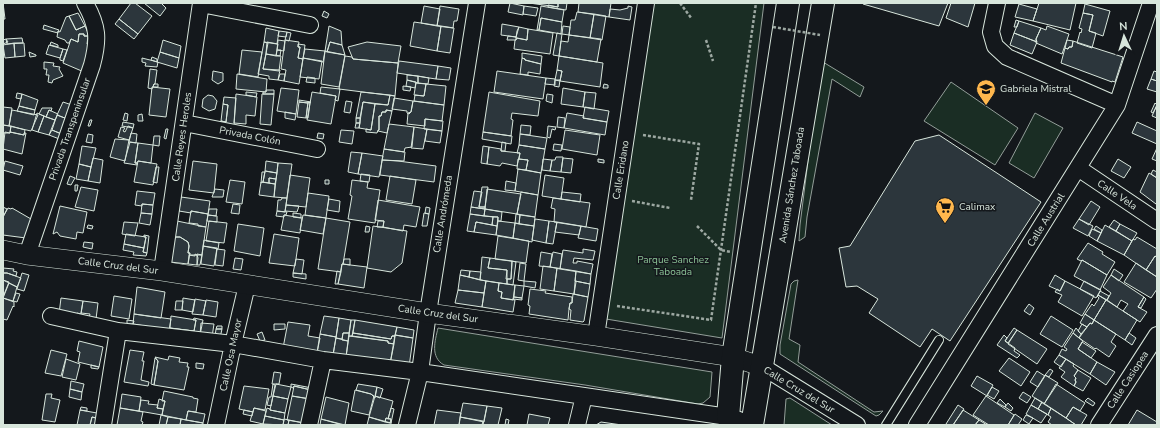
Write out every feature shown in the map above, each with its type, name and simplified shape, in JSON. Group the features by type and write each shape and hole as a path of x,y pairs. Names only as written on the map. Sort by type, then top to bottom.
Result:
{"main road":[{"path":"730,421 733,357 788,3"},
{"name":"Avenida Sánchez Taboada","path":"753,425 823,3"}],"street":[{"name":"Privada Transpeninsular","path":"27,255 97,47 96,30 90,12 85,3"},
{"name":"Calle Andrómeda","path":"407,425 420,372 477,3"},
{"name":"Calle Eridano","path":"596,336 646,3"},
{"path":"997,3 991,32 995,46 1007,56 1117,105"},
{"name":"Calle Austrial","path":"917,425 1117,105 1151,3"},
{"path":"201,4 310,25"},
{"name":"Calle Reyes Heroles","path":"162,271 201,4"},
{"name":"Privada Colón","path":"184,123 316,149"},
{"name":"Calle Vela","path":"1078,168 1157,221"},
{"name":"Calle Cruz del Sur","path":"3,250 27,255 162,271 428,313 596,336 733,357 763,367 857,425"},
{"name":"Calle Osa Mayor","path":"216,425 247,285"},
{"path":"51,316 118,331 233,344 324,360 420,372 584,396 753,425"},
{"path":"104,425 118,331"},
{"name":"Calle Casiopea","path":"1099,425 1157,335"},
{"path":"309,425 324,360"},
{"path":"577,425 584,396"}],"lane":[{"path":"886,425 939,340"}],"path":[{"path":"680,3 692,19"},
{"path":"613,306 711,320 756,3"},
{"path":"774,27 820,35"},
{"path":"706,40 713,62"},
{"path":"640,135 699,144 691,200"},
{"path":"630,201 670,208"},
{"path":"697,226 721,250 749,256"}],"green space":[{"name":"Parque Sanchez Taboada","path":"653,3 764,3 722,338 606,319"},
{"path":"823,62 864,87 860,97 832,79 807,217 805,237 799,241 813,121"},
{"path":"951,82 1018,128 995,165 924,121"},
{"path":"1035,113 1063,128 1034,178 1009,163"},
{"path":"798,280 789,339 800,345 798,362 874,412 883,411 879,415 876,416 780,354 780,345 791,284"},
{"path":"438,328 712,372 710,397 703,403 698,404 585,385 444,365 437,358 435,353"},
{"path":"790,398 832,425 784,425 786,399"}],"building":[{"path":"3,3 5,19 3,19"},
{"path":"131,3 135,3 152,16 138,34 119,19"},
{"path":"144,3 161,3 166,8 160,16"},
{"path":"510,3 524,6 523,15 508,12"},
{"path":"529,3 558,3 558,7"},
{"path":"558,3 567,3 566,10 548,7 548,5 558,7"},
{"path":"579,3 611,3 609,17 578,12"},
{"path":"948,3 939,26 863,4"},
{"path":"951,3 975,3 968,27 946,18"},
{"path":"1039,3 1076,3 1070,30 1033,21"},
{"path":"1019,4 1037,9 1033,21 1015,17"},
{"path":"1085,4 1110,11 1103,36 1089,31 1093,15 1083,13"},
{"path":"424,6 440,9 437,26 421,23"},
{"path":"440,6 459,9 457,21 454,21 453,28 437,26"},
{"path":"524,6 538,8 536,16 523,14"},
{"path":"541,6 564,10 562,22 541,18 539,30 537,30"},
{"path":"628,6 632,7 630,20 609,17 610,9 620,10 628,8"},
{"path":"324,11 329,14 327,18 322,16"},
{"path":"577,12 594,14 590,38 569,35 571,20 575,20"},
{"path":"78,13 85,26 76,30 69,16"},
{"path":"1083,13 1093,15 1089,31 1096,33 1092,48 1077,43 1082,29 1079,28"},
{"path":"594,14 606,16 602,40 590,38"},
{"path":"69,16 76,30 85,26 88,36 79,34 78,42 71,39 69,43 57,37 58,31 60,32 66,17"},
{"path":"541,18 562,22 561,34 539,30"},
{"path":"119,19 138,34 134,39 115,24"},
{"path":"1016,20 1019,21 1017,27 1014,27"},
{"path":"1019,21 1041,28 1036,39 1037,42 1014,33"},
{"path":"414,22 441,26 437,51 410,46"},
{"path":"502,24 519,27 516,37 501,35"},
{"path":"44,25 59,30 58,33 43,29"},
{"path":"329,26 341,31 342,45 330,42 327,52 325,51"},
{"path":"441,26 454,28 450,53 437,51"},
{"path":"563,26 570,27 569,35 562,34"},
{"path":"1047,26 1069,34 1062,54 1036,43 1036,39 1041,28 1046,30"},
{"path":"519,27 528,29 527,40 516,38"},
{"path":"266,28 279,31 277,44 264,42"},
{"path":"528,29 553,33 550,54 514,49 515,40 517,38 527,40"},
{"path":"279,31 287,32 286,37 278,36"},
{"path":"287,32 291,33 289,41 285,40"},
{"path":"557,33 562,34 559,56 553,55"},
{"path":"1014,33 1037,42 1032,54 1010,45"},
{"path":"79,34 88,36 87,44 89,45 84,72 63,63 71,39 78,42"},
{"path":"569,35 601,39 597,62 559,56 561,41 568,42"},
{"path":"508,36 516,37 516,40 507,40"},
{"path":"22,38 23,43 7,44 6,39"},
{"path":"6,39 8,42 3,44 3,40"},
{"path":"163,40 181,46 179,58 160,52"},
{"path":"278,40 285,41 284,51 277,50"},
{"path":"285,40 299,42 298,47 300,47 298,58 303,59 299,84 284,81 286,70 281,69"},
{"path":"1067,40 1073,41 1072,47 1069,47 1068,49 1065,48"},
{"path":"1073,41 1123,57 1115,82 1061,63 1065,48 1068,49 1069,47 1072,47"},
{"path":"51,42 58,45 58,47 50,45"},
{"path":"264,42 268,43 263,69 280,70 278,80 269,79 269,76 258,74"},
{"path":"267,42 278,44 276,56 266,54"},
{"path":"330,42 342,45 345,55 327,52"},
{"path":"367,42 401,46 398,63 353,59 348,47"},
{"path":"14,43 24,43 25,56 15,57"},
{"path":"14,43 15,57 5,58 3,45"},
{"path":"298,44 305,45 303,59 298,58 300,47 298,47"},
{"path":"49,45 63,49 60,58 46,54"},
{"path":"63,49 67,50 63,61 60,60 60,58"},
{"path":"305,49 325,51 323,62 303,58"},
{"path":"242,50 262,52 258,77 239,74"},
{"path":"277,50 281,50 280,56 276,56"},
{"path":"325,51 345,55 339,87 321,84"},
{"path":"29,52 36,55 36,56 30,57"},
{"path":"160,52 179,58 177,68 157,62"},
{"path":"522,53 542,56 541,64 525,60 522,58"},
{"path":"266,54 281,56 279,71 263,69"},
{"path":"345,56 352,57 353,59 398,63 395,96 339,89"},
{"path":"559,56 603,63 600,87 560,81 562,71 557,70"},
{"path":"152,57 157,59 157,62 151,60"},
{"path":"142,58 158,62 157,67 145,66 146,63 142,62"},
{"path":"303,58 322,61 319,79 300,77"},
{"path":"522,58 541,64 540,74 528,72 528,75 520,74"},
{"path":"399,61 438,66 436,79 397,73"},
{"path":"44,62 54,63 53,66 60,67 59,69 63,76 53,80 52,83 48,82 49,75 46,75 47,69 44,69"},
{"path":"438,66 451,68 449,80 436,79"},
{"path":"150,69 157,70 155,84 152,89 148,88"},
{"path":"557,70 562,71 560,81 555,80"},
{"path":"213,71 223,73 223,81 218,84 212,80"},
{"path":"497,71 546,78 543,99 494,92"},
{"path":"1154,71 1157,72 1157,81 1151,79"},
{"path":"237,74 267,79 266,92 236,89"},
{"path":"280,74 285,74 284,81 278,80"},
{"path":"407,75 418,76 418,83 407,80"},
{"path":"418,76 429,78 428,84 418,83"},
{"path":"307,77 315,78 315,83 306,82"},
{"path":"546,78 555,79 555,85 545,84"},
{"path":"1151,79 1157,81 1157,92 1147,89"},
{"path":"407,80 416,82 415,88 406,86"},
{"path":"555,80 560,80 559,87 554,86"},
{"path":"416,83 426,84 424,96 414,95"},
{"path":"154,84 158,84 158,87 153,87"},
{"path":"426,84 446,86 444,105 414,101 415,95 424,96"},
{"path":"604,84 608,85 608,88 603,88"},
{"path":"403,86 411,87 410,91 403,90"},
{"path":"152,87 170,89 166,117 149,115"},
{"path":"321,87 340,89 338,101 335,100 336,96 320,93"},
{"path":"281,88 299,90 296,114 277,111"},
{"path":"563,88 585,92 583,107 561,104"},
{"path":"266,90 274,90 274,94 263,94"},
{"path":"246,92 257,93 256,97 246,95"},
{"path":"312,92 336,96 331,124 307,120"},
{"path":"361,92 390,95 388,105 363,102 360,118 356,118"},
{"path":"489,92 540,101 538,116 512,113 511,119 513,120 511,136 483,132"},
{"path":"585,92 596,93 594,109 583,107"},
{"path":"17,93 22,94 21,99 16,98"},
{"path":"22,94 38,100 35,110 19,106"},
{"path":"236,94 257,97 255,116 246,115 246,124 234,123"},
{"path":"262,94 274,94 271,125 260,124"},
{"path":"547,94 553,95 552,103 546,101"},
{"path":"208,95 213,96 217,101 215,109 209,111 202,107 203,99"},
{"path":"390,95 395,96 392,111 386,110 386,112 382,112 381,116 379,116 379,130 377,133 366,132 366,129 371,130 375,104 388,105"},
{"path":"224,97 236,98 234,125 220,123 221,121 226,122 228,105 223,104"},
{"path":"394,98 413,101 411,112 409,114 407,111 392,109"},
{"path":"299,100 311,102 299,102"},
{"path":"346,101 352,102 350,113 344,112"},
{"path":"413,101 444,105 442,121 425,119 425,126 407,124 408,113 411,112"},
{"path":"63,102 75,106 70,120 57,115"},
{"path":"299,102 308,103 306,118 297,117"},
{"path":"308,102 310,103 308,118 306,118"},
{"path":"363,102 375,104 371,130 359,128"},
{"path":"1155,103 1157,105 1153,113 1151,112"},
{"path":"223,104 228,105 226,122 221,121"},
{"path":"1157,105 1157,118 1152,116"},
{"path":"19,106 35,110 34,115 17,111"},
{"path":"3,107 12,108 9,126 3,125"},
{"path":"585,107 609,111 607,122 583,118"},
{"path":"42,108 52,108 51,111 49,110 46,117 39,114"},
{"path":"12,110 38,115 31,131 9,126"},
{"path":"49,110 58,114 55,120 46,117"},
{"path":"386,110 392,111 387,133 378,131 379,116 381,116 382,112 386,112"},
{"path":"285,112 296,114 295,120 285,118"},
{"path":"37,113 44,116 38,132 32,130"},
{"path":"125,113 128,114 127,121 123,120"},
{"path":"567,113 584,116 583,118 607,122 605,135 564,128"},
{"path":"142,114 143,121 138,121 138,115"},
{"path":"57,115 70,120 64,135 52,130"},
{"path":"44,116 55,120 49,135 38,132"},
{"path":"558,117 565,118 564,128 557,127"},
{"path":"356,118 360,118 360,123 356,123"},
{"path":"425,119 443,121 442,131 424,129"},
{"path":"90,120 92,120 90,126 88,126"},
{"path":"123,122 134,124 133,128 122,126"},
{"path":"1137,122 1157,131 1157,144 1132,133"},
{"path":"356,123 360,123 359,128 355,128"},
{"path":"389,124 414,127 412,147 405,148 404,152 384,149"},
{"path":"3,125 11,126 10,133 3,133"},
{"path":"521,125 531,126 530,135 520,134"},
{"path":"11,126 25,130 24,135 10,132"},
{"path":"128,126 133,128 129,140 118,137 121,127 125,128 123,131 125,132"},
{"path":"548,126 556,127 555,130 552,129 550,138 547,137"},
{"path":"414,127 427,129 423,149 411,148"},
{"path":"166,129 168,129 166,139 164,138"},
{"path":"427,129 442,131 440,143 425,141"},
{"path":"52,130 64,135 62,140 49,135"},
{"path":"341,130 354,131 352,144 339,142"},
{"path":"565,130 600,135 597,155 562,149"},
{"path":"5,132 24,135 24,133 26,133 22,154 3,149"},
{"path":"483,132 512,136 511,144 482,139"},
{"path":"131,133 137,134 136,143 129,142"},
{"path":"318,133 324,134 323,139 317,138"},
{"path":"88,134 93,135 92,143 86,142"},
{"path":"520,134 547,138 545,149 519,145"},
{"name":"Calimax","path":"939,135 1041,202 950,341 932,329 920,347 869,313 878,299 857,286 846,287 839,248 850,246 915,141"},
{"path":"154,136 160,136 159,146 153,145"},
{"path":"115,139 129,140 125,161 110,157"},
{"path":"130,142 138,143 135,163 137,163 137,165 124,163"},
{"path":"502,142 506,143 505,151 501,151"},
{"path":"138,143 153,145 151,163 138,161 135,163"},
{"path":"554,144 562,145 561,151 553,150"},
{"path":"519,145 545,149 541,173 526,170 528,160 519,159 520,153 517,153"},
{"path":"82,146 96,148 91,167 79,164"},
{"path":"483,146 489,147 487,164 481,163"},
{"path":"489,147 501,149 501,151 520,153 517,166 502,163 500,166 487,164"},
{"path":"1157,148 1157,161 1152,159"},
{"path":"384,149 405,152 404,161 382,160"},
{"path":"351,152 362,153 358,174 348,172"},
{"path":"362,153 383,156 379,177 358,174"},
{"path":"556,157 563,157 561,172 550,171 552,160 555,160"},
{"path":"93,158 103,160 100,183 88,181"},
{"path":"563,158 573,159 571,173 561,172"},
{"path":"518,159 528,160 526,170 517,169"},
{"path":"543,159 552,160 550,171 542,170"},
{"path":"598,159 604,160 604,163 598,162"},
{"path":"1118,159 1131,167 1124,178 1111,171"},
{"path":"382,160 436,166 434,182 380,175"},
{"path":"5,161 23,166 20,175 3,170"},
{"path":"138,161 157,164 153,185 134,182"},
{"path":"193,161 217,164 214,193 189,190"},
{"path":"266,161 278,163 277,173 265,171"},
{"path":"278,163 292,164 287,198 274,197"},
{"path":"79,164 91,167 88,181 76,179"},
{"path":"156,167 159,167 157,183 153,182"},
{"path":"518,169 541,173 538,195 515,191"},
{"path":"1153,170 1157,172 1157,178 1151,174"},
{"path":"265,171 277,173 276,179 269,178 269,183 263,182"},
{"path":"262,172 265,172 263,182 261,183"},
{"path":"1149,173 1157,178 1156,204 1140,192"},
{"path":"361,174 370,175 369,182 360,181"},
{"path":"290,175 310,178 306,207 286,205"},
{"path":"545,175 564,178 561,199 542,196"},
{"path":"70,176 75,178 71,185 67,184"},
{"path":"390,176 416,180 412,204 386,200"},
{"path":"269,178 276,179 275,184 269,183"},
{"path":"230,180 245,182 242,204 226,202"},
{"path":"325,180 329,180 329,184 325,184"},
{"path":"352,180 368,182 367,188 380,190 375,223 348,219 352,196 350,195"},
{"path":"506,181 516,183 515,191 505,190"},
{"path":"261,182 275,184 274,197 259,195"},
{"path":"75,185 78,185 77,191 75,191"},
{"path":"81,187 98,190 94,211 75,207"},
{"path":"482,187 488,187 485,207 479,207"},
{"path":"215,189 224,190 223,197 212,197"},
{"path":"487,189 521,194 517,214 485,209"},
{"path":"137,191 155,193 153,205 135,205"},
{"path":"474,191 482,192 479,207 485,207 485,209 471,207"},
{"path":"521,192 538,195 535,217 517,214"},
{"path":"562,192 581,194 580,202 561,199"},
{"path":"308,193 329,196 326,218 305,215"},
{"path":"181,197 210,201 208,214 191,211 191,213 179,211"},
{"path":"282,198 287,198 285,212 277,211 278,200 281,200"},
{"path":"553,198 590,203 586,227 554,222 555,209 551,208"},
{"path":"329,199 340,201 339,212 327,210"},
{"path":"378,200 420,207 416,227 404,225 403,231 383,227 384,221 375,220"},
{"path":"1091,201 1100,207 1089,225 1079,219"},
{"path":"142,204 153,205 152,214 141,213"},
{"path":"233,204 240,205 239,214 231,213"},
{"path":"286,205 299,206 297,212 285,211"},
{"path":"60,206 87,212 83,233 77,232 76,239 60,236 57,232 53,234"},
{"path":"3,207 7,209 3,217"},
{"path":"426,207 430,208 429,214 425,213"},
{"path":"471,207 485,209 484,216 470,214"},
{"path":"8,208 12,208 31,219 26,238 3,235 3,217"},
{"path":"209,209 217,209 216,216 208,215"},
{"path":"485,209 502,212 501,221 498,221 498,217 484,216"},
{"path":"191,211 208,214 206,227 189,223"},
{"path":"277,211 287,212 284,217 276,216"},
{"path":"141,213 152,214 150,225 139,223"},
{"path":"293,213 301,214 301,218 293,217"},
{"path":"424,213 429,214 427,226 422,226"},
{"path":"470,214 493,217 492,225 476,222 474,232 467,231"},
{"path":"516,214 520,215 519,224 515,223"},
{"path":"208,215 217,216 217,222 207,221"},
{"path":"284,215 302,218 300,233 281,230"},
{"path":"303,215 326,218 323,234 300,230"},
{"path":"520,215 535,217 534,226 519,224"},
{"path":"493,217 498,217 497,226 492,225"},
{"path":"326,218 350,222 341,272 318,269"},
{"path":"535,219 549,221 546,243 532,240"},
{"path":"1079,219 1093,226 1088,236 1073,228"},
{"path":"1114,220 1120,224 1116,231 1109,227"},
{"path":"177,221 206,227 202,255 189,255 188,242 180,237 175,237"},
{"path":"209,221 227,223 224,243 206,241"},
{"path":"378,221 384,221 383,227 377,227"},
{"path":"498,221 515,223 513,238 496,235"},
{"path":"549,221 557,222 553,244 546,243"},
{"path":"124,222 138,223 135,236 122,234"},
{"path":"476,222 497,226 496,235 474,232"},
{"path":"557,222 581,226 579,235 555,232"},
{"path":"515,223 534,226 532,242 513,238"},
{"path":"238,224 264,228 260,256 234,251"},
{"path":"1120,224 1137,233 1132,241 1116,231"},
{"path":"88,225 93,226 92,229 87,228"},
{"path":"1105,225 1132,241 1124,255 1097,241"},
{"path":"366,226 370,227 369,232 365,232"},
{"path":"373,226 407,231 402,263 391,272 367,268"},
{"path":"581,226 598,229 596,241 578,238"},
{"path":"1096,226 1102,230 1101,233 1094,229"},
{"path":"1092,229 1101,233 1097,241 1089,236"},
{"path":"126,234 146,237 144,248 124,244"},
{"path":"274,234 299,238 295,266 269,263"},
{"path":"144,235 149,236 147,253 143,252 146,237 144,237"},
{"path":"498,236 529,241 526,263 495,259"},
{"path":"175,237 180,237 188,242 188,253 190,253 188,264 170,262"},
{"path":"1137,237 1157,249 1156,257 1155,256 1146,270 1124,255 1133,239 1135,240"},
{"path":"204,240 219,243 218,249 203,246"},
{"path":"84,242 93,243 92,249 83,247"},
{"path":"1088,243 1103,252 1102,254 1115,262 1107,275 1082,260 1077,259"},
{"path":"124,244 144,248 143,252 147,253 146,256 133,255 134,252 123,250"},
{"path":"203,246 217,248 214,266 201,264"},
{"path":"217,249 225,250 223,266 215,265"},
{"path":"583,249 595,251 593,260 574,258 573,263 577,263 577,261 593,264 591,274 560,269 563,250 583,253"},
{"path":"541,252 552,254 550,267 539,266"},
{"path":"553,252 562,254 560,269 550,267"},
{"path":"195,254 198,258 197,265 188,264 189,255 195,256"},
{"path":"197,254 202,255 200,265 197,265"},
{"path":"1155,256 1157,257 1157,277 1146,270"},
{"path":"482,257 490,258 488,268 507,270 507,284 480,280"},
{"path":"235,258 243,259 241,270 233,269"},
{"path":"490,258 512,261 511,279 506,279 507,270 488,268"},
{"path":"296,259 304,260 302,274 293,273"},
{"path":"344,259 350,259 350,265 343,264"},
{"path":"1082,260 1107,275 1100,290 1074,276"},
{"path":"512,261 516,262 513,285 507,284 507,279 511,279"},
{"path":"520,263 526,264 524,281 518,280"},
{"path":"1136,263 1157,277 1157,289 1151,298 1124,282"},
{"path":"342,264 367,267 364,288 338,284"},
{"path":"543,266 557,268 554,291 540,289"},
{"path":"3,268 14,269 13,271 17,272 16,276 3,273"},
{"path":"557,268 576,271 574,294 554,291"},
{"path":"1114,269 1123,275 1119,281 1111,275"},
{"path":"461,270 470,271 469,277 460,275"},
{"path":"337,271 341,272 338,284 335,284"},
{"path":"470,271 481,272 480,280 469,277"},
{"path":"576,271 591,274 590,284 575,281"},
{"path":"3,273 21,278 17,287 3,280"},
{"path":"22,273 29,275 24,291 17,289"},
{"path":"293,273 306,274 306,279 293,277"},
{"path":"460,275 486,281 484,293 458,290"},
{"path":"1055,275 1065,281 1060,291 1049,286"},
{"path":"1111,275 1144,297 1138,307 1147,312 1140,322 1123,311 1128,304 1121,300 1117,307 1107,300 1111,293 1103,287"},
{"path":"3,280 9,282 3,297"},
{"path":"486,281 499,283 498,291 502,292 501,298 515,300 513,312 482,307"},
{"path":"524,281 536,282 535,288 524,286"},
{"path":"575,281 590,284 588,297 574,294"},
{"path":"1065,281 1094,296 1082,316 1058,302 1062,295 1055,292 1057,289 1060,291"},
{"path":"1084,281 1101,290 1096,298 1080,289"},
{"path":"9,283 17,287 13,301 3,298"},
{"path":"499,283 515,285 513,300 501,298 502,292 498,291"},
{"path":"515,285 524,286 522,298 514,297"},
{"path":"137,287 165,292 161,318 134,314"},
{"path":"530,289 572,297 568,320 529,314 530,306 528,305"},
{"path":"458,290 484,293 482,307 455,303"},
{"path":"1100,291 1109,296 1107,300 1098,295"},
{"path":"16,293 20,294 17,302 13,301"},
{"path":"573,294 588,297 583,322 570,320 571,310 569,309 570,303 572,303"},
{"path":"1098,295 1106,300 1094,320 1085,314 1092,304 1094,306 1099,298 1097,296"},
{"path":"114,296 132,299 129,319 111,316"},
{"path":"514,297 522,298 522,300 513,299"},
{"path":"1144,297 1146,299 1141,308 1138,307"},
{"path":"3,298 14,302 14,307 13,306 7,320 3,319"},
{"path":"61,298 83,301 81,314 77,313 76,316 59,314"},
{"path":"183,298 195,300 193,312 182,310"},
{"path":"195,299 206,301 203,315 192,314"},
{"path":"206,300 218,302 216,317 203,315"},
{"path":"1106,300 1137,320 1125,340 1094,320"},
{"path":"83,301 98,303 96,319 89,318 90,314 81,313"},
{"path":"176,301 183,301 182,310 175,310"},
{"path":"1029,304 1034,308 1030,315 1024,311"},
{"path":"134,314 171,319 169,330 133,324"},
{"path":"1085,314 1094,320 1092,324 1090,323 1087,327 1080,323"},
{"path":"171,316 196,320 194,331 170,328"},
{"path":"324,316 339,318 336,337 320,334"},
{"path":"1051,316 1073,330 1062,347 1040,334"},
{"path":"194,318 203,320 200,335 169,330 170,328 194,331 196,320 193,320"},
{"path":"339,318 351,320 349,333 343,333 342,339 336,338"},
{"path":"127,320 134,321 133,324 127,324"},
{"path":"351,320 355,320 352,336 349,336"},
{"path":"355,320 397,327 395,336 392,336 391,339 353,333"},
{"path":"1094,320 1116,334 1111,342 1116,346 1109,357 1079,338"},
{"path":"288,322 310,325 308,336 320,338 317,353 283,348"},
{"path":"201,323 214,324 212,337 200,335"},
{"path":"274,324 285,324 285,329 274,330"},
{"path":"1082,324 1087,327 1081,334 1078,331"},
{"path":"217,326 222,326 222,329 216,329"},
{"path":"397,327 414,330 413,338 395,335"},
{"path":"1014,328 1017,330 1008,343 1005,341"},
{"path":"1076,328 1081,334 1079,338 1073,333"},
{"path":"216,329 222,329 220,338 215,337"},
{"path":"1017,330 1047,349 1037,364 1008,344"},
{"path":"262,332 265,340 260,341 257,334"},
{"path":"343,333 349,333 348,341 342,340"},
{"path":"353,333 391,339 392,336 395,336 394,344 388,343 388,341 352,336"},
{"path":"1073,333 1083,341 1078,349 1097,362 1090,374 1059,355 1062,349 1066,351 1067,349 1064,347"},
{"path":"1129,333 1136,338 1132,345 1125,340"},
{"path":"320,334 336,337 333,355 317,353"},
{"path":"395,335 413,338 409,367 390,364"},
{"path":"1004,335 1007,338 1005,341 1015,348 1014,351 1020,355 1017,358 997,345"},
{"path":"349,336 388,341 388,343 394,344 390,364 346,357"},
{"path":"336,338 348,341 346,357 333,355"},
{"path":"79,341 103,347 99,367 78,362 80,352 77,351"},
{"path":"1082,342 1096,351 1091,358 1078,349"},
{"path":"51,350 67,354 61,376 45,373"},
{"path":"130,350 144,352 141,380 149,382 148,386 124,382"},
{"path":"1059,355 1066,359 1061,367 1054,362"},
{"path":"169,356 180,358 179,362 188,363 187,367 189,367 184,390 154,385 158,361 155,357 168,360"},
{"path":"155,358 158,361 154,385 151,384"},
{"path":"1009,358 1030,372 1021,386 999,371"},
{"path":"66,359 80,364 76,380 62,377"},
{"path":"1066,359 1074,364 1073,366 1078,370 1074,376 1076,378 1076,382 1074,386 1061,377 1065,372 1059,368"},
{"path":"1097,362 1115,372 1106,385 1090,374"},
{"path":"196,363 204,364 203,369 196,368"},
{"path":"91,365 99,367 98,369 91,368"},
{"path":"1050,369 1053,371 1049,377 1045,375"},
{"path":"1078,370 1091,378 1083,391 1074,386 1076,378 1074,376"},
{"path":"1037,371 1045,376 1038,387 1030,382"},
{"path":"274,372 281,373 279,384 272,384"},
{"path":"1045,375 1058,383 1044,404 1032,396"},
{"path":"977,376 993,385 987,396 971,386"},
{"path":"71,381 84,384 82,392 70,389"},
{"path":"273,384 275,385 271,406 267,405 269,397 271,397"},
{"path":"276,384 291,387 288,399 273,396"},
{"path":"291,384 312,388 311,390 294,386 293,388 291,387"},
{"path":"358,384 377,387 375,398 371,394 356,390"},
{"path":"1056,384 1085,403 1080,411 1073,407 1066,418 1044,404"},
{"path":"244,386 269,389 265,410 254,408 253,412 239,409"},
{"path":"294,386 311,390 310,399 292,396"},
{"path":"377,387 383,389 380,398 375,396"},
{"path":"992,387 999,391 994,399 987,395"},
{"path":"70,389 82,392 81,400 69,397"},
{"path":"355,390 374,396 369,415 351,411"},
{"path":"164,391 198,399 196,412 188,411 186,420 162,415 165,401 162,401"},
{"path":"1023,392 1031,397 1027,403 1019,398"},
{"path":"46,394 52,394 51,398 60,400 55,422 42,420"},
{"path":"122,394 141,397 139,411 120,408"},
{"path":"273,396 288,399 285,413 270,410"},
{"path":"292,396 310,399 304,423 287,420"},
{"path":"375,396 393,401 388,419 386,418 385,422 369,417"},
{"path":"986,396 1014,415 1008,425 989,425 973,415"},
{"path":"326,397 349,403 345,425 321,419"},
{"path":"1035,398 1042,402 1038,409 1031,405"},
{"path":"1088,398 1095,403 1093,406 1085,401"},
{"path":"159,399 165,401 163,409 157,408"},
{"path":"1000,399 1006,405 1005,407 997,403"},
{"path":"141,400 149,401 148,404 158,405 157,408 163,409 162,415 139,411"},
{"path":"1042,402 1051,408 1048,415 1038,409"},
{"path":"463,403 487,406 484,422 460,417"},
{"path":"1008,403 1013,408 1011,411 1005,407"},
{"path":"958,405 964,409 953,425 946,424"},
{"path":"1031,405 1047,414 1041,423 1026,414"},
{"path":"487,406 502,408 498,425 483,425"},
{"path":"81,407 87,408 87,411 80,410"},
{"path":"1073,407 1087,415 1081,425 1076,425 1066,418"},
{"path":"120,408 143,412 141,421 143,422 142,425 117,425"},
{"path":"254,408 266,411 263,424 250,421"},
{"path":"267,408 285,413 284,420 265,416"},
{"path":"391,408 394,409 391,423 391,419 388,419"},
{"path":"1051,408 1076,425 1052,425 1048,422 1051,417 1048,415"},
{"path":"80,410 97,413 96,418 92,417 90,425 77,425"},
{"path":"244,410 253,412 252,416 243,414"},
{"path":"437,410 461,413 459,425 434,425"},
{"path":"963,410 979,420 975,425 953,425"},
{"path":"1137,410 1157,422 1157,425 1128,425"},
{"path":"188,411 205,414 203,423 186,420"},
{"path":"529,414 550,418 548,425 527,425"},
{"path":"1015,414 1022,419 1018,425 1008,425"},
{"path":"161,415 168,417 166,425 159,425"},
{"path":"1026,415 1033,418 1029,424 1023,420"},
{"path":"265,416 284,420 283,425 263,424"},
{"path":"92,417 96,418 95,425 90,425"},
{"path":"168,417 181,419 180,425 166,425"},
{"path":"369,417 391,423 391,425 367,425"},
{"path":"460,417 483,421 482,425 459,425"},
{"path":"386,418 391,419 390,423 385,422"},
{"path":"181,419 203,423 203,425 180,425"},
{"path":"284,419 289,420 288,425 283,425"},
{"path":"321,419 339,424 339,425 320,425"},
{"path":"506,419 509,420 508,425 505,425"},
{"path":"289,420 304,423 304,425 288,425"},
{"path":"979,420 987,425 975,425"},
{"path":"601,422 622,425 596,425"}],"place":[{"name":"Gabriela Mistral","path":"986,106"},
{"name":"Calimax","path":"945,224"}]}
